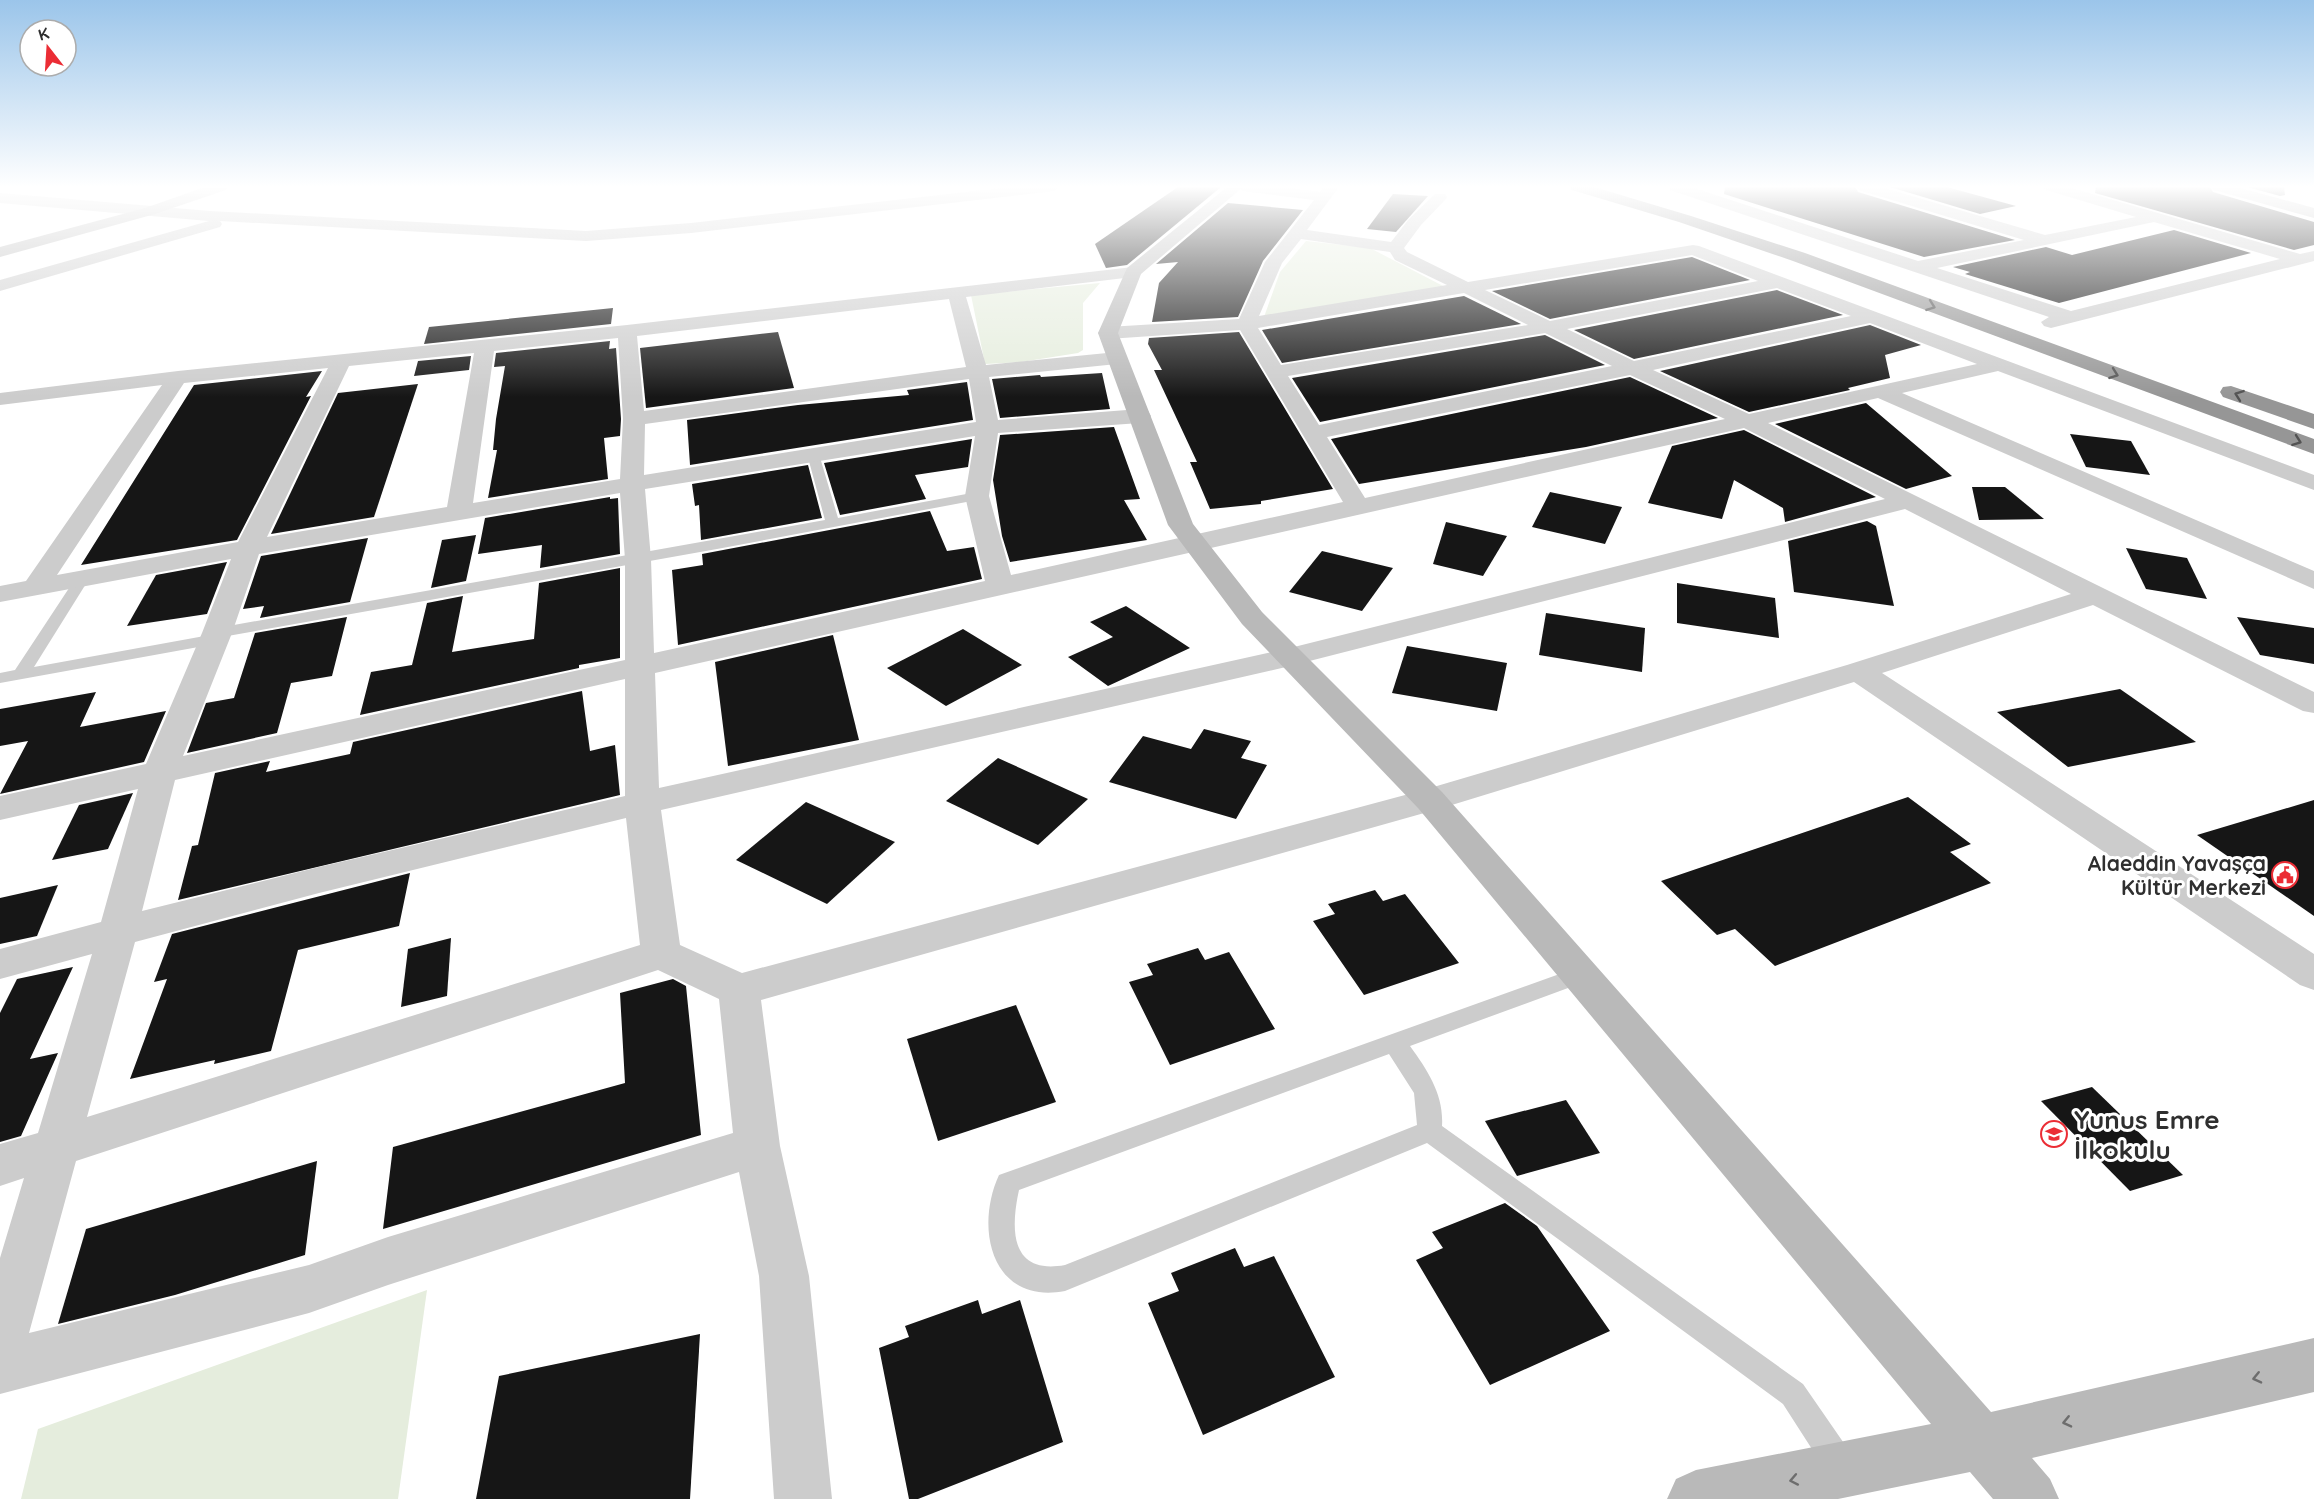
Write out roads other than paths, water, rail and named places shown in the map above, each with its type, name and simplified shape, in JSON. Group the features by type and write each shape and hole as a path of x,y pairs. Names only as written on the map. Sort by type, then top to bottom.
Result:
{"highway":[{"path":"1799,257 2314,447"},
{"path":"1843,257 2041,324 2072,327"},
{"path":"2212,386 2314,422"}],"street":[{"path":"0,286 101,257"},
{"path":"0,422 10,398 178,377 627,330 1133,272 1151,257"},
{"path":"1246,324 1278,257"},
{"path":"1403,257 1747,421 2314,704"},
{"path":"634,419 978,372 1112,345 1652,257"},
{"path":"1711,257 2314,483"},
{"path":"1890,257 2072,327 2306,258"},
{"path":"1918,266 1962,257"},
{"path":"1133,272 1112,345 1181,525 1252,618 1430,800 2030,1499"},
{"path":"1275,372 1549,327 1778,282"},
{"path":"956,293 978,372 988,427 977,496 1000,586"},
{"path":"1312,433 1632,368 1871,316"},
{"path":"1246,324 1358,506"},
{"path":"627,330 634,419 632,486 638,559 642,802 661,954"},
{"path":"459,512 485,344"},
{"path":"0,1345 118,931 160,772 216,636 248,548 342,360"},
{"path":"0,808 640,668 1999,364"},
{"path":"35,588 178,377"},
{"path":"1879,391 2314,581"},
{"path":"0,594 248,548 459,512 632,486 813,454 988,427 1140,416"},
{"path":"0,964 118,931 642,802 1290,657 1908,501"},
{"path":"0,1165 661,954 738,990 1430,800 1858,671 2095,595"},
{"path":"1858,671 2314,974"},
{"path":"738,990 757,1146 784,1276 803,1499"},
{"path":"0,1367 309,1289 388,1261 757,1146"},
{"path":"1696,1499 1982,1442 2314,1365"}],"lane":[{"path":"813,454 833,523"},
{"path":"0,678 977,496"},
{"path":"21,674 82,579"},
{"path":"1429,1131 1065,1278 1044,1281 1025,1275 1013,1265 1006,1251 1001,1220 1008,1183 1579,975"},
{"path":"1394,1042 1422,1083 1428,1097 1432,1112 1429,1131"},
{"path":"1429,1131 1663,1297 1793,1394 1844,1470"}],"place":[{"name":"Alaeddin Yavaşça Kültür Merkezi","path":"2285,875"},
{"name":"Yunus Emre İlkokulu","path":"2054,1134"}]}
